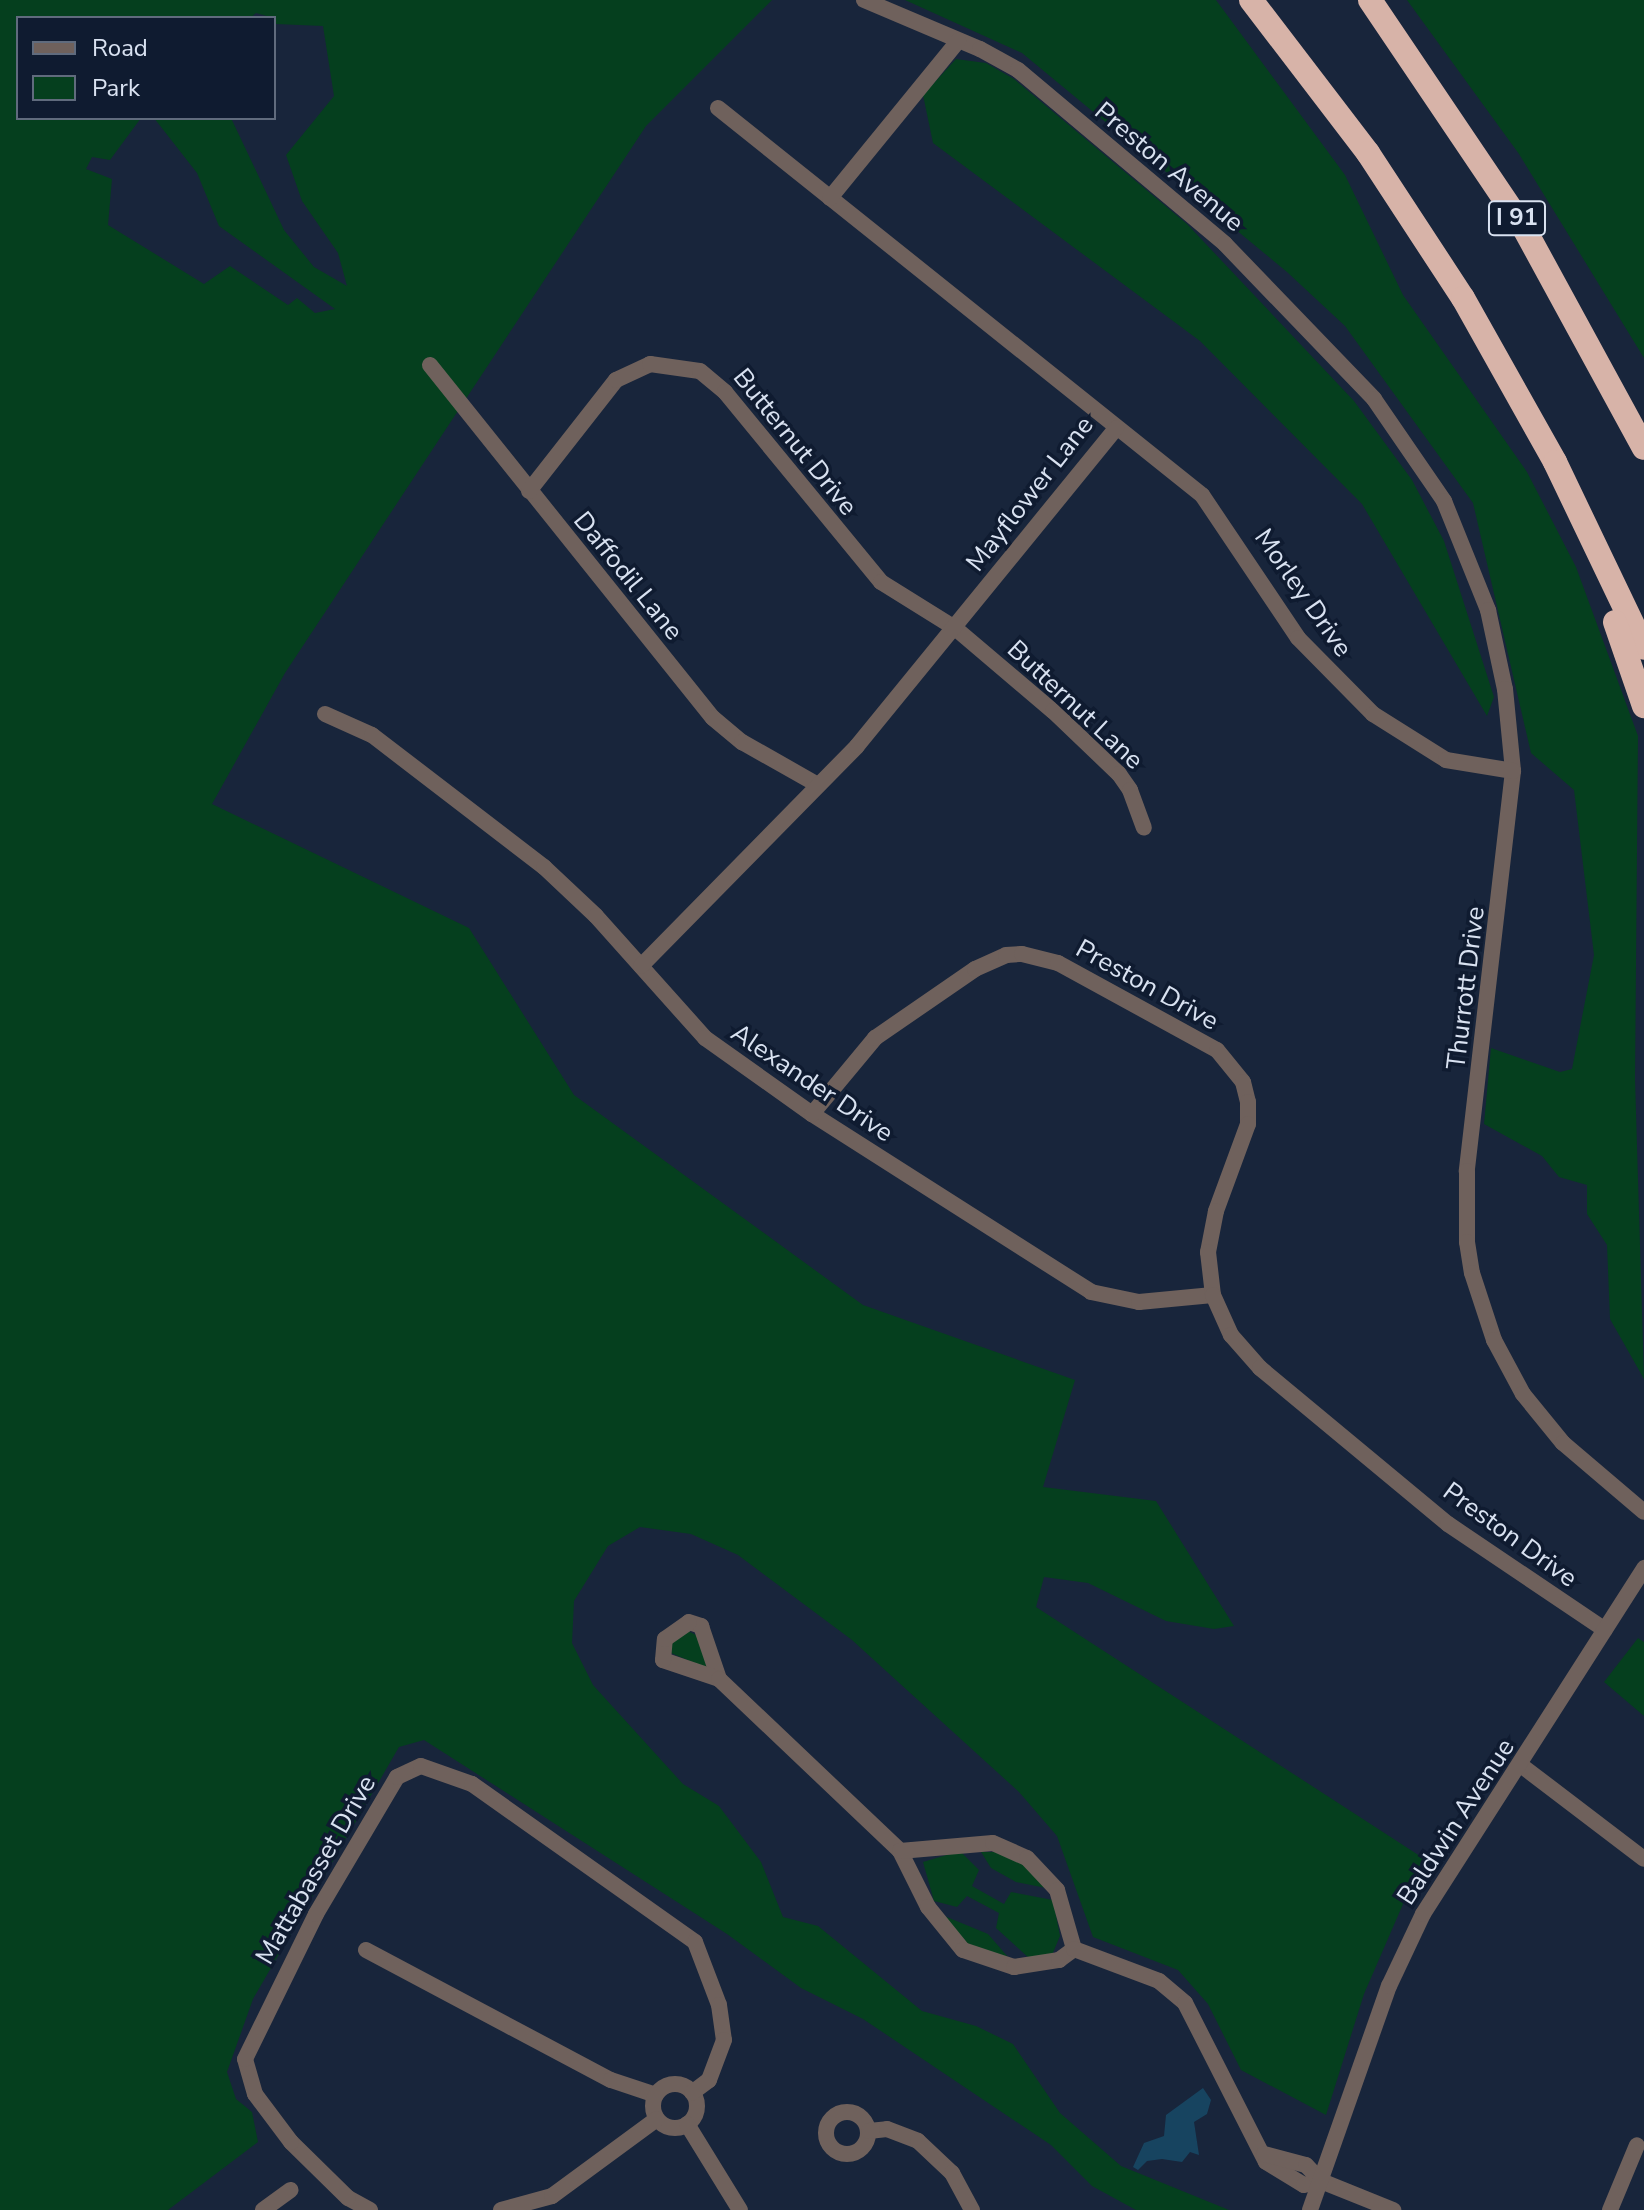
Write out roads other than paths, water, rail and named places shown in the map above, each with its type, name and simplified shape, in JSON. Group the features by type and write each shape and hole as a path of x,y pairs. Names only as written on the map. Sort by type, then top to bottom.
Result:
{"highway":[{"path":"1251,0 1345,121 1429,244 1519,395 1601,554 1644,648"},
{"name":"I 91","path":"1370,0 1518,220 1644,448"},
{"path":"1601,554 1607,602 1644,706"}],"street":[{"name":"Preston Avenue","path":"864,0 1018,70 1225,244 1350,371 1399,431"},
{"path":"830,198 958,41"},
{"name":"Mayflower Lane","path":"641,966 818,785 955,628 1116,428 718,108"},
{"name":"Butternut Drive","path":"529,491 616,380 650,364 684,366 725,392 881,582 955,628"},
{"name":"Daffodil Lane","path":"430,365 713,718 742,742 818,785"},
{"name":"Morley Drive","path":"1116,428 1215,509 1298,638 1348,692 1401,735 1446,760 1513,771"},
{"name":"Thurrott Drive","path":"1399,431 1444,501 1476,572 1505,689 1513,771 1467,1171 1467,1242 1482,1308 1523,1394 1563,1443 1644,1512"},
{"name":"Butternut Lane","path":"955,628 1119,774 1130,790 1144,828"},
{"name":"Alexander Drive","path":"325,714 372,735 544,867 641,966 705,1038 812,1114 1091,1292 1139,1302 1213,1295"},
{"name":"Preston Drive","path":"812,1114 859,1052 975,969 1022,954 1058,963 1217,1050 1243,1082 1248,1124 1210,1233 1213,1295 1231,1335 1260,1368 1482,1550 1605,1630"},
{"name":"Baldwin Avenue","path":"1310,2210 1405,1950 1445,1875 1522,1766 1644,1568"},
{"path":"719,1679 900,1851 938,1923 975,1957 1025,1966 1059,1960 1074,1949"},
{"name":"Mattabasset Drive","path":"370,2210 348,2198 291,2142 255,2094 245,2059 309,1926 389,1790 397,1777 421,1766 472,1784 695,1942 719,2005 724,2040 709,2080 692,2093 697,2107 687,2124"},
{"path":"1522,1766 1644,1859"},
{"path":"900,1851 993,1843 1027,1858 1057,1890 1074,1949"},
{"path":"1074,1949 1146,1975 1185,2003 1264,2154 1306,2165 1321,2181 1393,2210"},
{"path":"366,1950 611,2080 656,2095 677,2085 692,2093"},
{"path":"656,2095 657,2119"},
{"path":"657,2119 668,2127 687,2124 740,2210"},
{"path":"501,2210 552,2196 657,2119"},
{"path":"869,2131 887,2129 918,2141 952,2173 972,2210"},
{"path":"1610,2210 1637,2145"},
{"path":"263,2210 291,2190"}],"water":[{"path":"1203,2088 1211,2100 1207,2114 1194,2122 1199,2155 1190,2152 1182,2162 1162,2159 1147,2161 1138,2170 1133,2167 1144,2143 1164,2136 1166,2115"}]}
